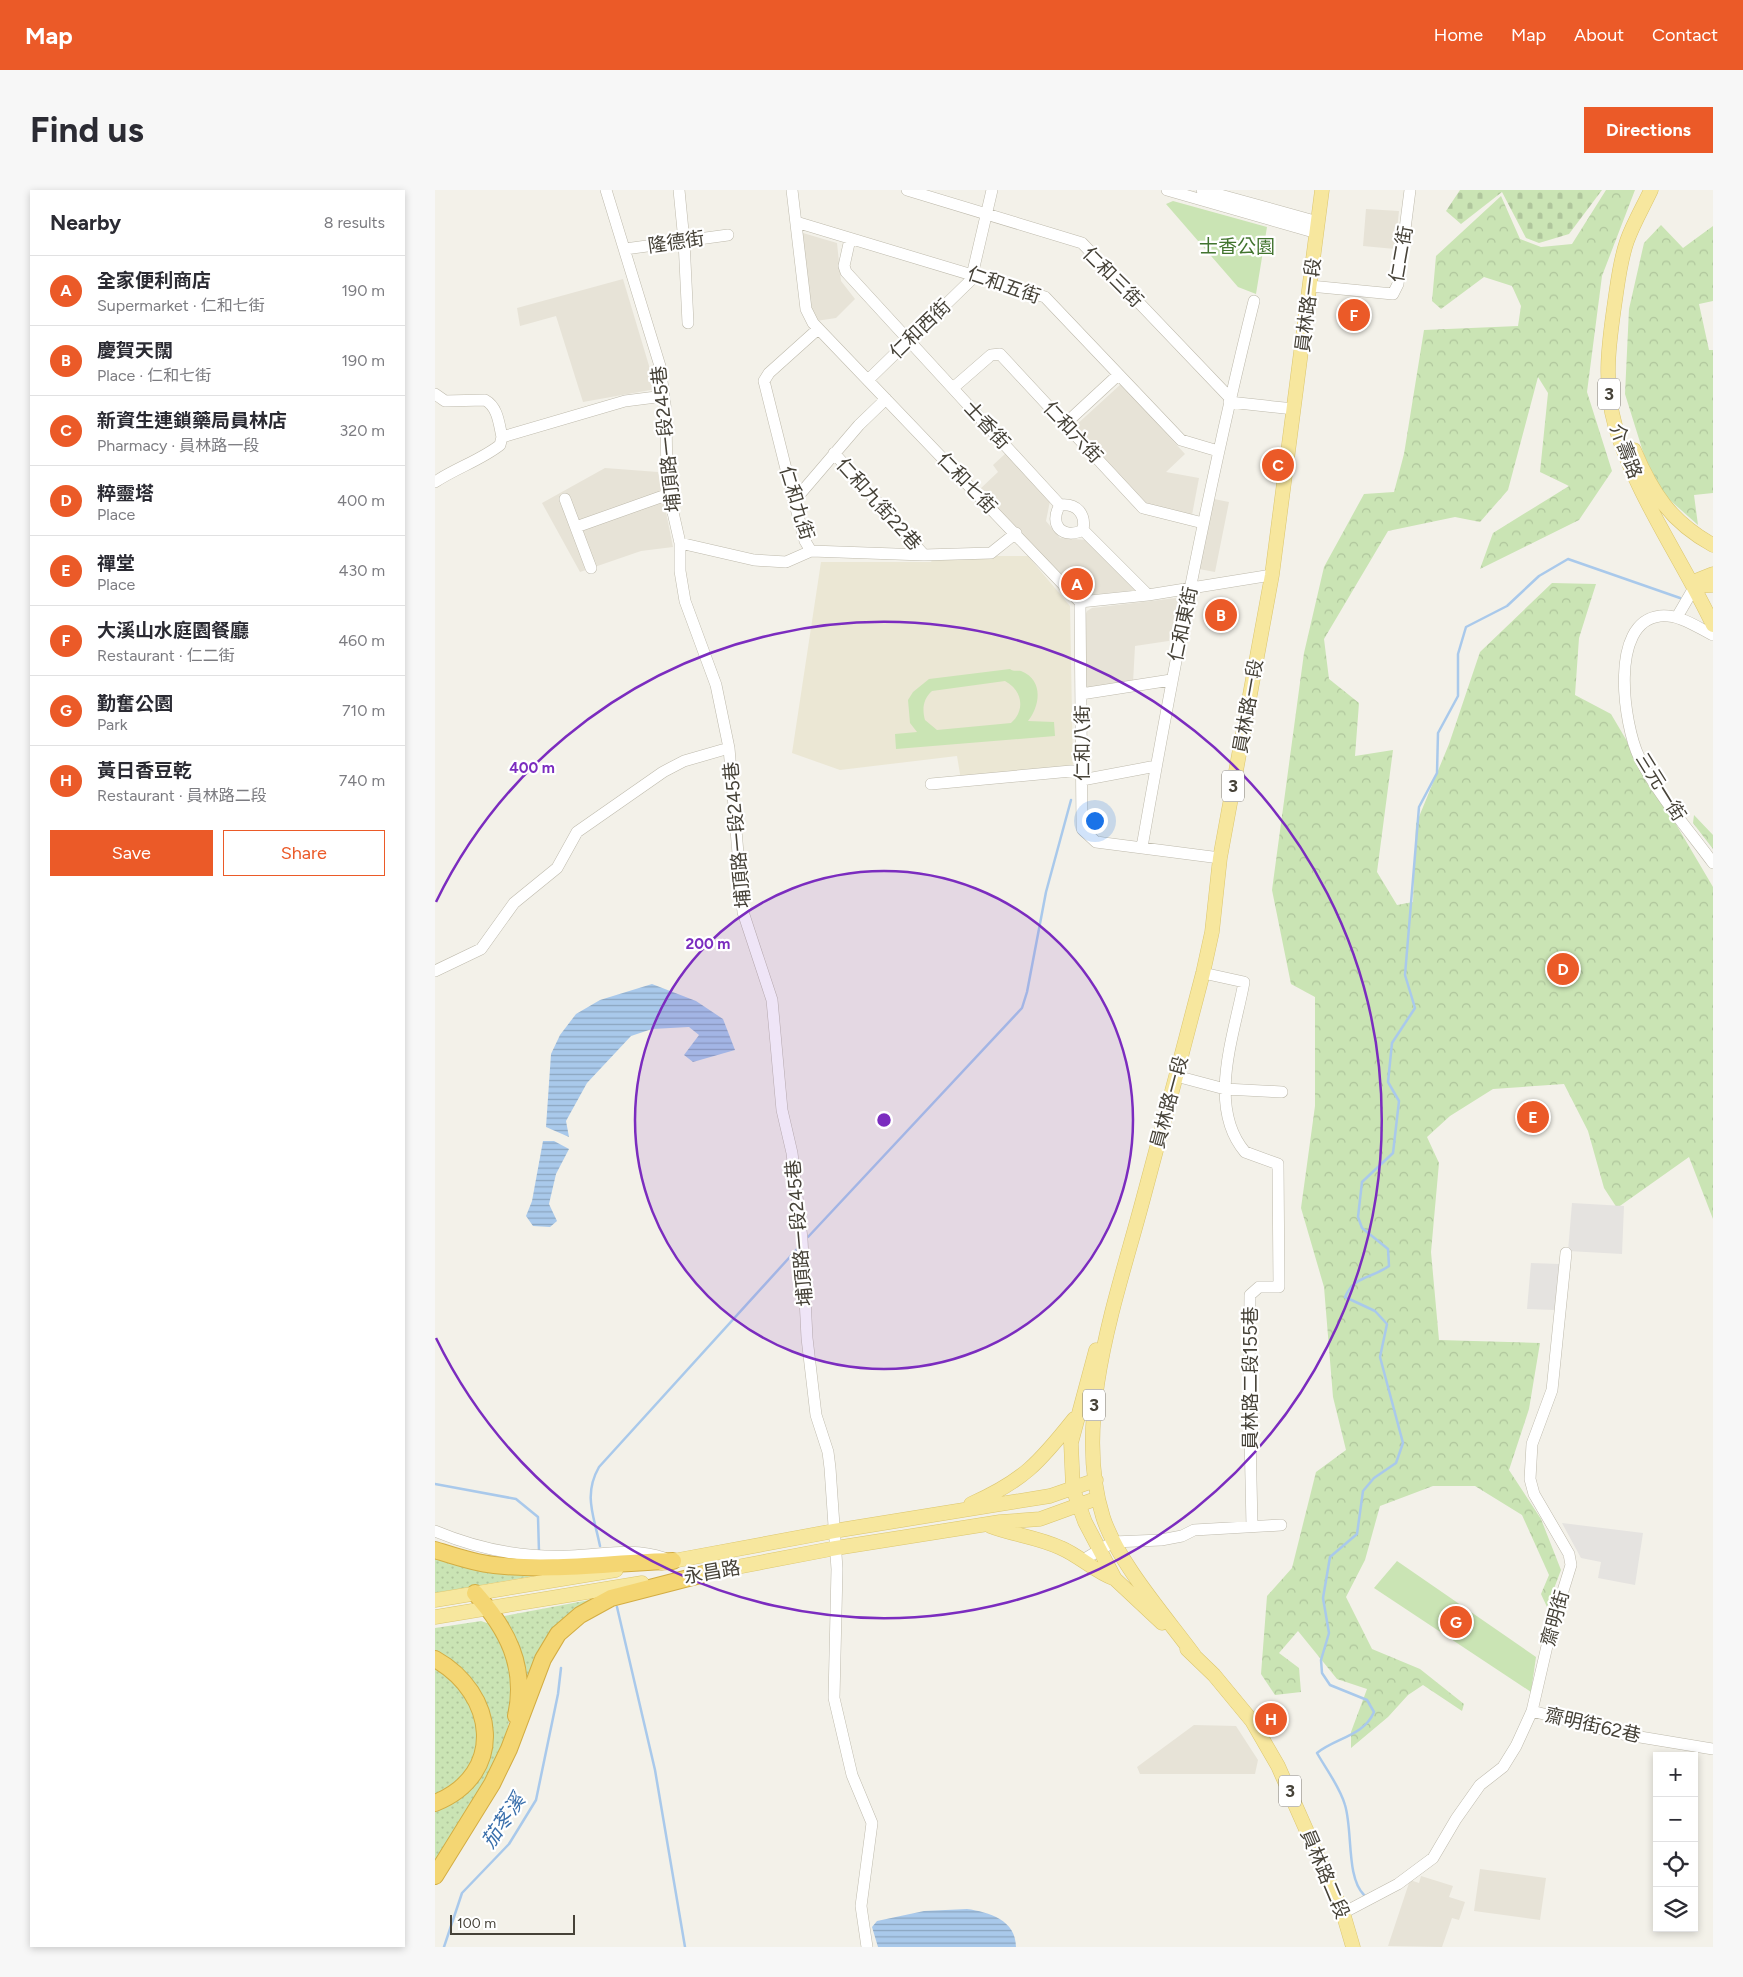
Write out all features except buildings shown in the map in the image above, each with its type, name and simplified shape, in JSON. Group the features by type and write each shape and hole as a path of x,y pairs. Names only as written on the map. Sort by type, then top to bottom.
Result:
{"highway":[{"path":"435,1550 493,1565 531,1568 623,1561 673,1561"},
{"path":"435,1876 488,1792 509,1749 543,1659 551,1644 568,1624 611,1598 704,1574"},
{"path":"475,1593 507,1637 514,1654 518,1675 518,1708 509,1749"},
{"path":"435,1658 468,1685 478,1700 485,1730 480,1761 473,1774 449,1797 435,1803"}],"main road":[{"name":"員林路一段","path":"1095,1480 1092,1428 1108,1330 1203,973 1212,932 1220,858 1272,575 1322,190"},
{"name":"介壽路","path":"1651,190 1630,233 1621,261 1609,345 1610,405 1615,426 1635,478 1695,586 1713,625"},
{"name":"介壽路","path":"1660,190 1633,248 1627,269 1617,347 1616,388 1619,409 1641,466 1653,491 1671,515 1713,545"},
{"path":"1713,574 1698,580 1695,586 1713,585"},
{"name":"員林路一段","path":"1079,1504 1073,1489 1071,1443 1077,1414 1097,1347 1108,1330"},
{"path":"957,1511 1016,1481 1034,1467 1077,1414"},
{"name":"永昌路","path":"435,1600 673,1561 834,1531 1050,1496 1095,1480"},
{"name":"員林路二段","path":"1095,1480 1098,1498 1113,1542 1194,1655"},
{"name":"永昌路","path":"435,1617 487,1607 704,1574 836,1548 1000,1522 1040,1519 1098,1498"},
{"name":"員林路二段","path":"1079,1504 1099,1550 1115,1579 1215,1674 1252,1720 1278,1766 1343,1912 1353,1947"},
{"path":"989,1525 1000,1530 1035,1537 1083,1560 1103,1575 1115,1579"}],"street":[{"name":"埔頂路一段245巷","path":"606,190 652,336 663,396 669,494 680,543 680,571 685,601 716,685 729,748 743,912 772,1000 782,1110 792,1153 802,1239 807,1338 817,1415 828,1452 836,1548 834,1698 852,1776 872,1823 861,1906 867,1947"},
{"path":"679,190 684,241 688,323"},
{"name":"仁和七街","path":"791,190 806,308 818,329 1017,533 1080,602"},
{"name":"仁和三街","path":"907,190 1081,244 1229,400"},
{"name":"仁和西街","path":"868,380 971,280 992,190"},
{"path":"1167,190 1317,228"},
{"path":"1202,190 1317,228"},
{"name":"仁二街","path":"1310,286 1393,294 1398,284 1410,190"},
{"name":"仁和五街","path":"796,222 1045,297 1181,440 1218,451"},
{"name":"隆德街","path":"625,249 728,235"},
{"name":"士香街","path":"850,239 844,266 846,272 910,339 1060,505 1067,504 1081,512 1085,521 1083,530 1148,595"},
{"name":"仁和東街","path":"1142,847 1171,680 1203,523 1229,400 1254,301"},
{"name":"仁和九街","path":"818,329 769,373 764,381 805,541 811,550 924,554 991,553 1017,533"},
{"name":"仁和六街","path":"953,388 991,355 1000,354 1143,508 1203,523"},
{"path":"1065,424 1118,375"},
{"path":"435,394 445,401 485,400 491,403 496,410 502,437 500,445 490,453 455,468 435,482"},
{"path":"502,437 625,401 663,396"},
{"path":"794,501 834,453 886,399"},
{"path":"1229,400 1294,409"},
{"name":"仁和九街22巷","path":"834,453 924,554"},
{"path":"576,527 669,494"},
{"path":"565,499 591,568"},
{"path":"1060,505 1055,512 1055,521 1059,529 1075,534 1083,530"},
{"path":"680,543 754,560 786,562 811,550"},
{"path":"1080,602 1148,595 1272,575"},
{"path":"1677,617 1695,586"},
{"name":"仁和八街","path":"1080,602 1082,829 1095,842 1220,858"},
{"name":"三元一街","path":"1713,635 1677,617 1651,618 1636,632 1627,658 1624,694 1629,726 1639,756 1656,784 1713,863"},
{"path":"1081,694 1171,680"},
{"path":"435,972 481,949 514,904 557,868 577,832 663,772 684,761 729,748"},
{"path":"931,784 1082,775 1156,766"},
{"path":"1203,973 1244,982 1226,1063 1225,1089"},
{"path":"1176,1076 1225,1089 1283,1092"},
{"name":"員林路二段155巷","path":"1225,1089 1233,1131 1245,1152 1279,1164 1279,1288 1259,1287 1250,1295 1249,1388 1252,1526"},
{"name":"齋明街","path":"1343,1912 1398,1884 1433,1858 1456,1819 1480,1785 1503,1767 1532,1711 1550,1633 1571,1565 1569,1554 1535,1494 1530,1479 1532,1444 1552,1390 1566,1253"},
{"path":"1083,1560 1113,1542 1175,1537 1194,1530 1281,1525"},
{"path":"435,1531 472,1545 530,1556 644,1552 673,1561"},
{"name":"齋明街62巷","path":"1532,1711 1616,1732 1713,1749"}],"shaded area":[{"path":"1366,209 1399,211 1395,249 1363,246"},
{"path":"803,233 837,243 841,281 855,299 836,318 816,321 807,308"},
{"path":"623,279 656,389 583,402 556,316 520,326 517,308"},
{"path":"1121,384 1185,454 1166,472 1199,478 1192,515 1160,509 1142,501 1074,427"},
{"path":"1006,453 1050,501 1046,521 1060,538 1087,540 1136,590 1079,596 980,489 998,472 993,465"},
{"path":"605,468 658,472 673,547 641,551 580,572 542,503"},
{"path":"1214,499 1229,502 1215,572 1199,569"},
{"path":"934,556 1028,556 1070,606 1073,771 961,780 957,756 840,770 792,753 821,562 931,562"},
{"path":"1176,598 1181,603 1175,640 1135,646 1133,683 1086,688 1083,621 1087,611 1092,608"},
{"path":"1572,1203 1624,1206 1622,1254 1568,1251"},
{"path":"1531,1263 1559,1264 1555,1310 1527,1309"},
{"path":"1562,1523 1643,1533 1635,1585 1598,1578 1601,1562 1581,1558"},
{"path":"1194,1725 1236,1726 1258,1760 1255,1774 1140,1774 1137,1767"},
{"path":"1480,1869 1546,1878 1540,1920 1474,1911"},
{"path":"1421,1876 1453,1886 1449,1897 1465,1902 1459,1920 1452,1918 1442,1947 1388,1946 1410,1880 1419,1883"}],"green space":[{"path":"1460,190 1602,190 1569,234 1539,243 1526,238 1502,192 1461,224 1446,211"},
{"path":"1606,190 1635,190 1602,276 1587,392 1612,471 1579,520 1480,569 1493,533 1569,486 1540,472 1548,393 1538,377 1508,490 1480,522 1455,517 1388,531 1324,639 1329,679 1359,703 1355,756 1393,750 1377,872 1397,905 1413,902 1416,824 1449,744 1480,652 1552,583 1596,584 1579,638 1575,695 1611,714 1713,887 1713,1219 1689,1157 1617,1208 1604,1188 1588,1131 1564,1084 1493,1089 1450,1116 1427,1137 1439,1163 1431,1252 1439,1340 1540,1343 1529,1409 1509,1470 1541,1519 1561,1570 1547,1607 1541,1594 1549,1575 1522,1515 1475,1486 1433,1486 1380,1506 1365,1560 1346,1597 1372,1649 1420,1669 1464,1704 1462,1711 1423,1685 1408,1695 1388,1717 1351,1748 1351,1732 1367,1689 1337,1679 1298,1631 1279,1653 1299,1668 1301,1692 1275,1695 1261,1674 1267,1596 1292,1568 1316,1472 1346,1450 1333,1397 1324,1287 1301,1208 1315,1106 1315,997 1291,984 1272,890 1304,653 1324,567 1364,494 1394,492 1404,454 1424,330 1518,326 1521,306 1512,286 1484,277 1441,309 1432,301 1436,256 1501,196 1520,239 1541,247 1572,244"},
{"name":"士香公園","path":"1173,201 1267,227 1256,294 1238,287 1166,204"},
{"path":"1661,225 1683,248 1713,226 1713,301 1699,304 1709,350 1713,350 1713,493 1694,495 1698,525 1663,494 1644,455 1625,394 1629,309 1644,243"},
{"path":"1010,669 1021,671 1033,680 1038,694 1035,708 1028,721 1054,722 1055,736 896,749 895,734 917,732 910,723 908,700 913,692 929,679","holes":["1005,681 1011,685 1020,701 1019,712 1011,723 937,730 925,720 924,704 932,691"]},
{"path":"1694,815 1713,835 1713,849 1693,823"},
{"path":"435,1558 539,1575 435,1593"},
{"path":"1397,1561 1536,1657 1531,1692 1374,1588"},
{"path":"600,1598 586,1606 530,1679 525,1679 514,1636 504,1616"},
{"path":"481,1621 493,1625 508,1659 512,1691 510,1718 503,1743 492,1769 435,1863 435,1811 463,1794 480,1777 490,1753 492,1735 490,1717 484,1700 475,1685 464,1671 450,1659 435,1651 435,1628"},
{"path":"435,1667 460,1687 477,1717 477,1749 465,1774 435,1797"}],"water":[{"path":"652,984 696,1001 723,1019 735,1050 693,1062 684,1055 699,1035 689,1027 652,1029 631,1036 587,1083 566,1121 569,1137 546,1127 551,1054 560,1035 576,1014 600,1000"},
{"path":"543,1141 554,1141 569,1149 556,1174 549,1204 557,1221 550,1227 533,1226 526,1216 532,1201"},
{"path":"967,1909 984,1912 1000,1919 1011,1930 1015,1938 1016,1947 878,1947 872,1927 877,1921 924,1911"}],"waterway":[{"path":"1364,1895 1358,1887 1352,1865 1347,1816 1343,1798 1317,1753 1356,1732 1369,1720 1374,1712 1367,1700 1330,1685 1322,1673 1321,1660 1329,1633 1323,1598 1330,1557 1357,1534 1363,1491 1374,1478 1396,1463 1403,1443 1380,1357 1387,1324 1375,1311 1345,1297 1349,1290 1359,1281 1389,1266 1388,1249 1362,1228 1358,1217 1362,1182 1393,1153 1399,1101 1388,1082 1392,1043 1415,1008 1405,975 1419,807 1437,773 1438,733 1458,696 1458,654 1466,627 1507,606 1539,576 1568,559 1680,598"},
{"path":"808,1237 1022,1008 1027,992 1046,892 1071,800"},
{"path":"600,1546 591,1506 594,1477 599,1467 798,1248"},
{"name":"茄苳溪","path":"435,1484 516,1499 538,1517 539,1552"},
{"path":"617,1607 655,1770 685,1947"},
{"name":"茄苳溪","path":"444,1947 462,1893 509,1844 536,1800 558,1694 561,1668"}],"place":[{"name":"大溪山水庭園餐廳","path":"1354,315"},
{"name":"新資生連鎖藥局員林店","path":"1278,465"},
{"name":"全家便利商店","path":"1077,584"},
{"name":"慶賀天闊","path":"1221,615"},
{"name":"粹靈塔","path":"1563,969"},
{"name":"禪堂","path":"1533,1117"},
{"name":"勤奮公園","path":"1456,1622"},
{"name":"黃日香豆乾","path":"1271,1719"}]}
